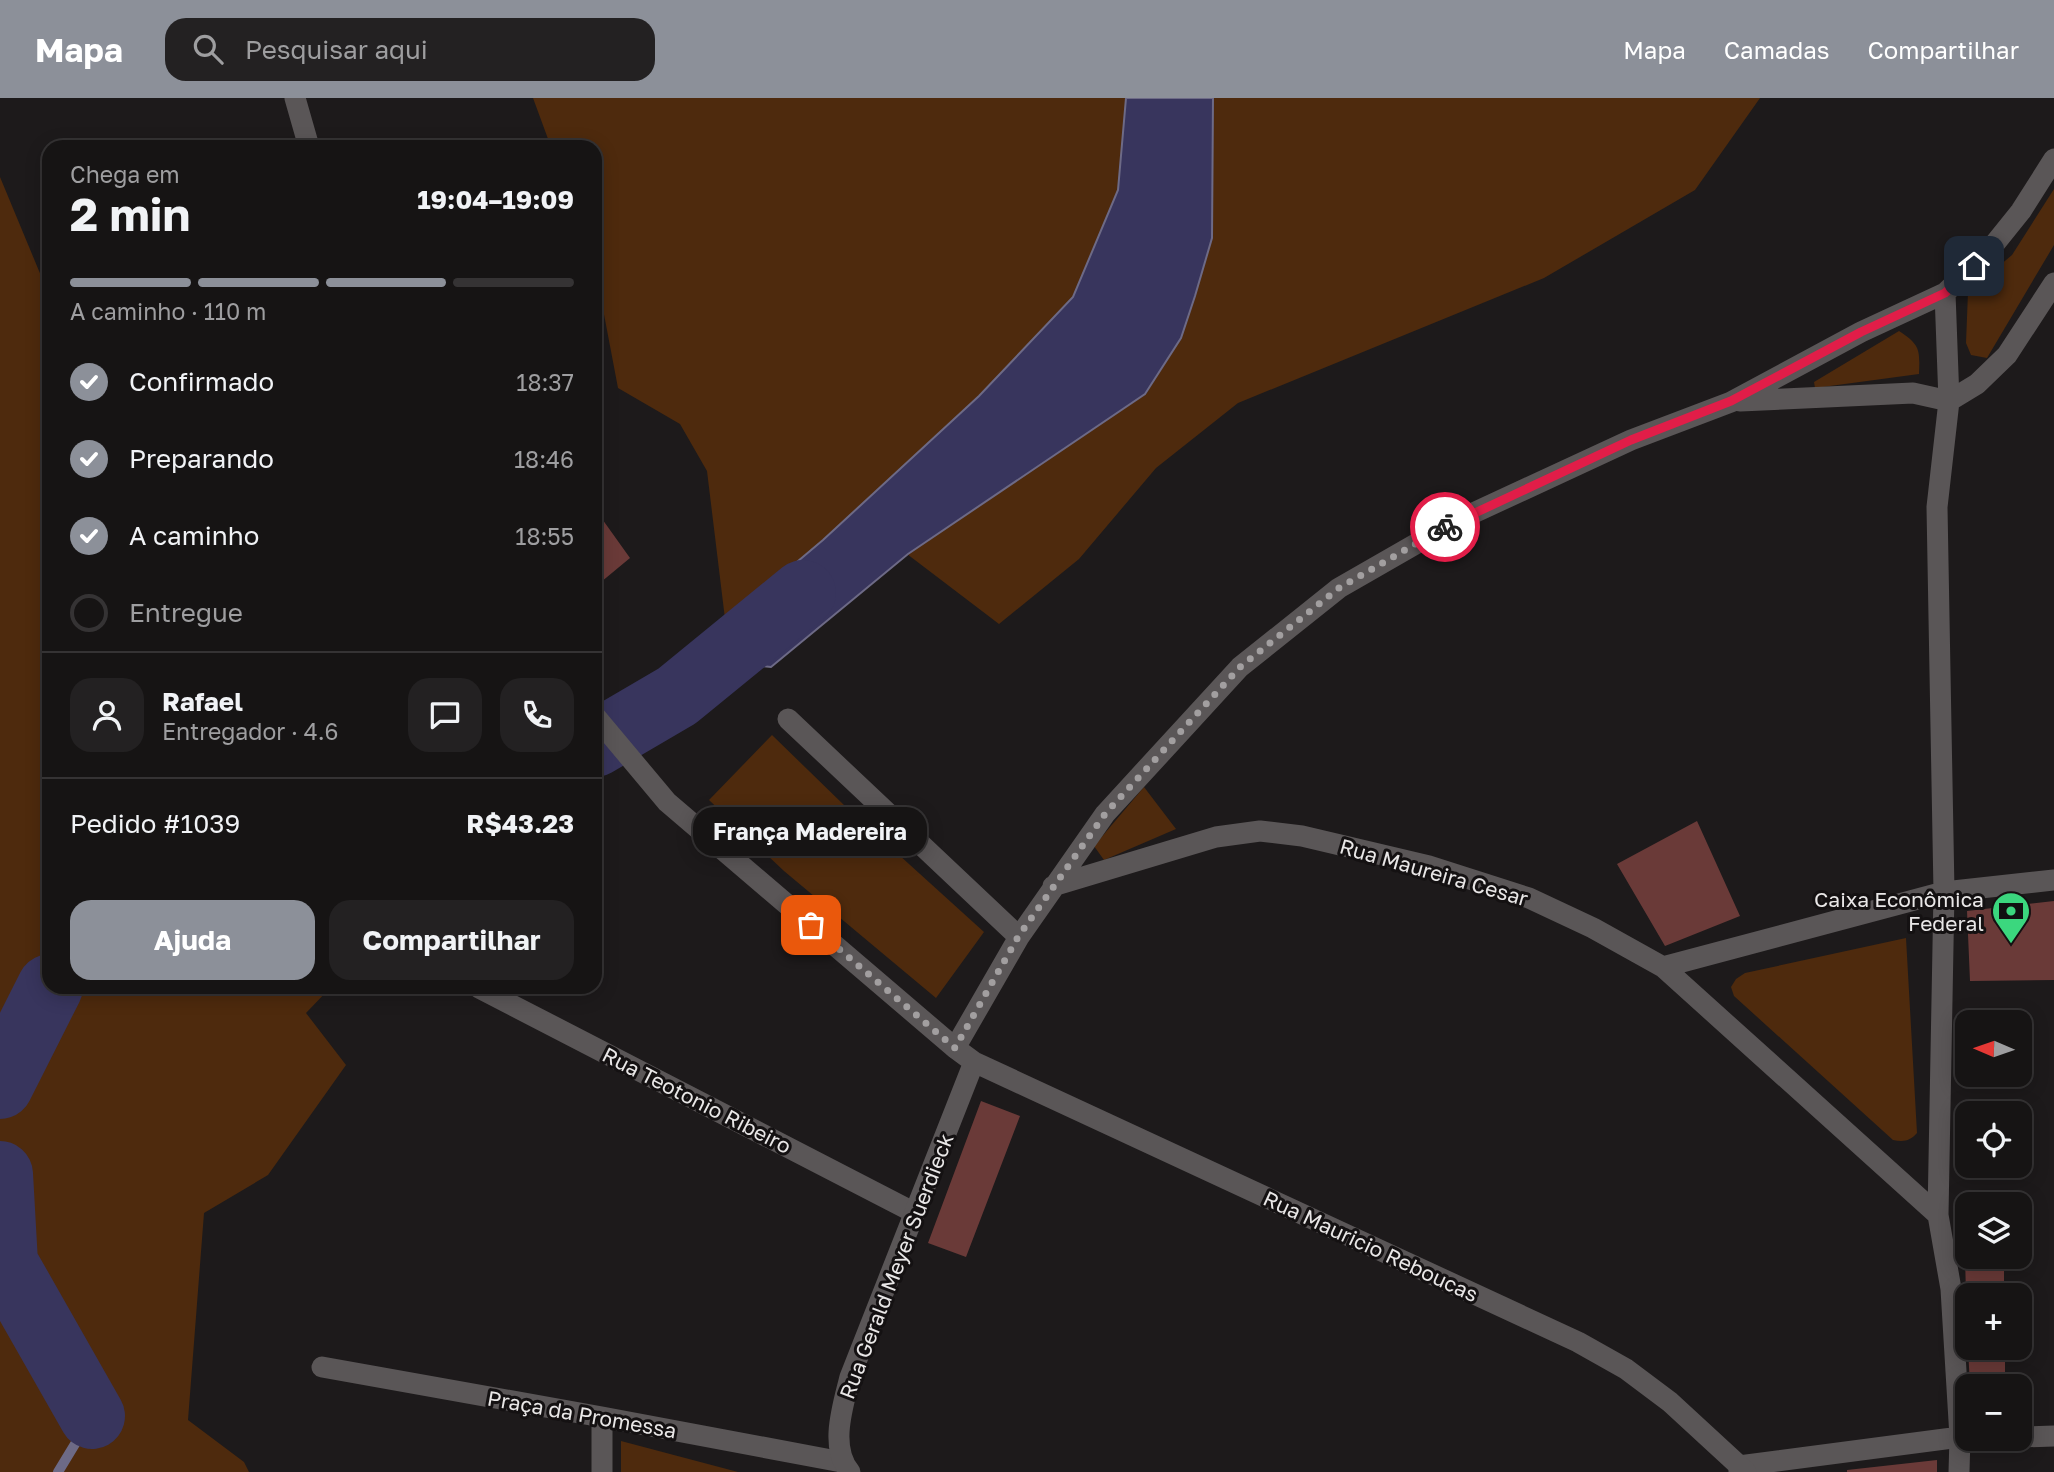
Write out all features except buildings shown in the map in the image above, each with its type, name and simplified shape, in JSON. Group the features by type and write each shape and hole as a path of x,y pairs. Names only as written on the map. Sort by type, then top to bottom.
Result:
{"street":[{"path":"295,98 307,140"},
{"path":"955,1048 1018,937 1105,814 1240,667 1339,588 1454,522 1631,440 1731,401 1861,332 1945,293 1988,252 2021,211 2054,159"},
{"path":"1731,401 1913,393 1949,401 1977,384 2007,355 2054,283"},
{"path":"1945,293 1949,401 1937,507 1944,892 1938,1215 1951,1289 1958,1374"},
{"path":"788,719 1018,937"},
{"name":"Rua Mauricio Reboucas","path":"602,724 667,802 974,1062 1578,1342 1626,1369 1670,1402 1741,1470"},
{"name":"Rua Maureira Cesar","path":"1054,886 1216,837 1260,831 1302,836 1429,866 1530,898 1593,928 1663,967 1938,1215"},
{"path":"1663,967 1944,892 2054,880"},
{"name":"Rua Teotonio Ribeiro","path":"491,994 915,1213"},
{"name":"Rua Gerald Meyer Suerdieck","path":"846,1467 841,1417 850,1377 974,1062"},
{"name":"Praça da Promessa","path":"322,1367 602,1416 846,1467"},
{"path":"602,1416 602,1472"},
{"path":"2032,1437 2054,1436"},
{"path":"1741,1470 1955,1438"},
{"path":"1959,1472 1962,1451"}],"shaded area":[{"path":"533,98 1126,98 1118,190 1073,297 979,396 726,627 707,471 680,424 618,388 602,304 602,140 548,140"},
{"path":"1126,98 1213,98 1212,238 1181,338 1145,394 908,554 771,667 751,664 739,658 726,627 979,396 1073,297 1118,190"},
{"path":"1213,98 1760,98 1695,190 1544,278 1238,403 1156,468 1079,559 999,624 907,554 1146,394 1181,338 1212,238"},
{"path":"0,177 42,278 42,994 324,994 306,1013 346,1065 268,1175 204,1213 188,1420 244,1462 249,1472 0,1472"},
{"path":"2054,189 2054,245 1987,358 1971,355 1966,343 1968,292 2012,255"},
{"path":"1899,331 1917,348 1919,374 1815,388 1814,382"},
{"path":"772,735 845,806 984,932 936,998 784,871 709,800"},
{"path":"1144,787 1176,829 1104,860 1094,846"},
{"path":"1906,938 1917,1133 1900,1141 1893,1140 1734,996 1731,987 1736,979 1745,973"},
{"path":"621,1441 738,1472 621,1472"}],"waterway":[{"path":"602,740 677,696 803,593"},
{"path":"0,1086 46,994"},
{"path":"0,1174 5,1263 92,1416"},
{"path":"58,1472 92,1416"}],"way so far":[{"path":"811,925 955,1048 1018,937 1105,814 1240,667 1339,588 1445,527"}],"place":[{"name":"França Madereira","path":"811,925"},
{"name":"Caixa Econômica Federal","path":"2011,945"}],"route":[{"path":"1445,527 1631,440 1731,401 1790,372 1861,332 1945,293 1974,266"}]}
